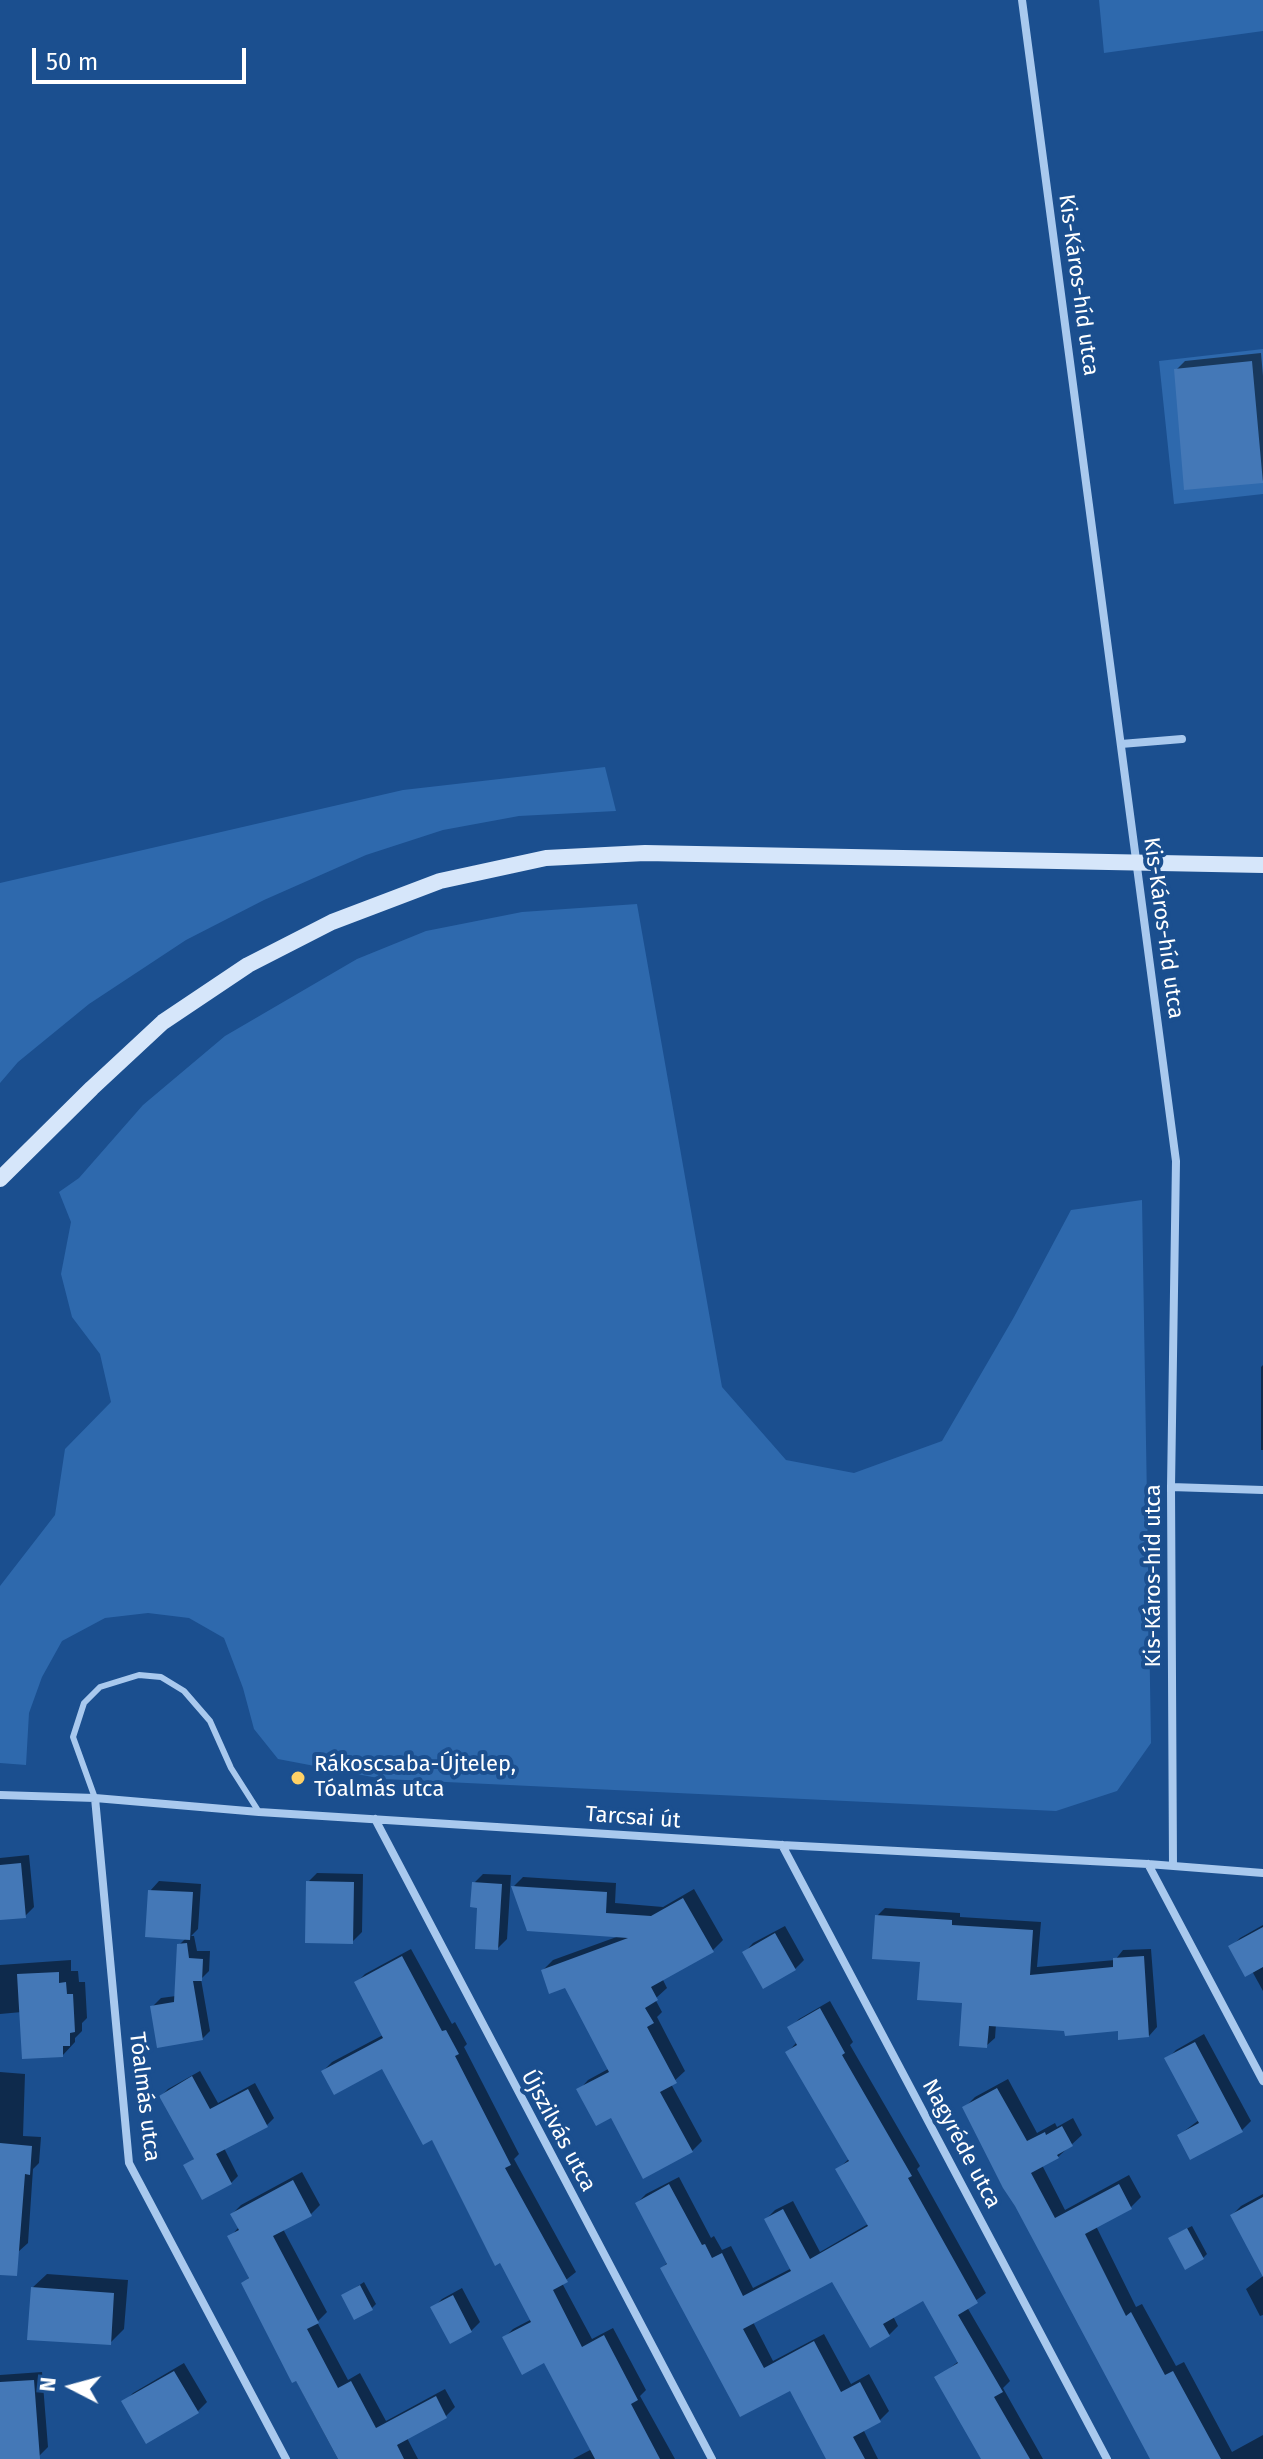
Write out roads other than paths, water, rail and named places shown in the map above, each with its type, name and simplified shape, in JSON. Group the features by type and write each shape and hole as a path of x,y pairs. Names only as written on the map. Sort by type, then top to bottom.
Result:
{"main road":[{"path":"0,1179 163,1022 248,965 332,922 440,881 546,858 645,853 1263,865"}],"street":[{"name":"Kis-Káros-híd utca","path":"1022,0 1176,1161 1171,1487 1173,1866"},
{"path":"1121,744 1182,739"},
{"path":"1171,1487 1263,1490"},
{"name":"Tarcsai út","path":"0,1795 95,1798 259,1812 1263,1873"},
{"name":"Tóalmás utca","path":"95,1798 129,2163 286,2459"},
{"name":"Újszilvás utca","path":"375,1819 712,2459"},
{"name":"Nagyréde utca","path":"782,1845 1107,2459"},
{"path":"1148,1864 1263,2081"}],"lane":[{"path":"95,1798 73,1737 84,1703 100,1687 139,1675 161,1677 184,1691 210,1721 231,1768 259,1812"}],"place":[{"name":"Rákoscsaba-Újtelep, Tóalmás utca","path":"298,1778"}]}
